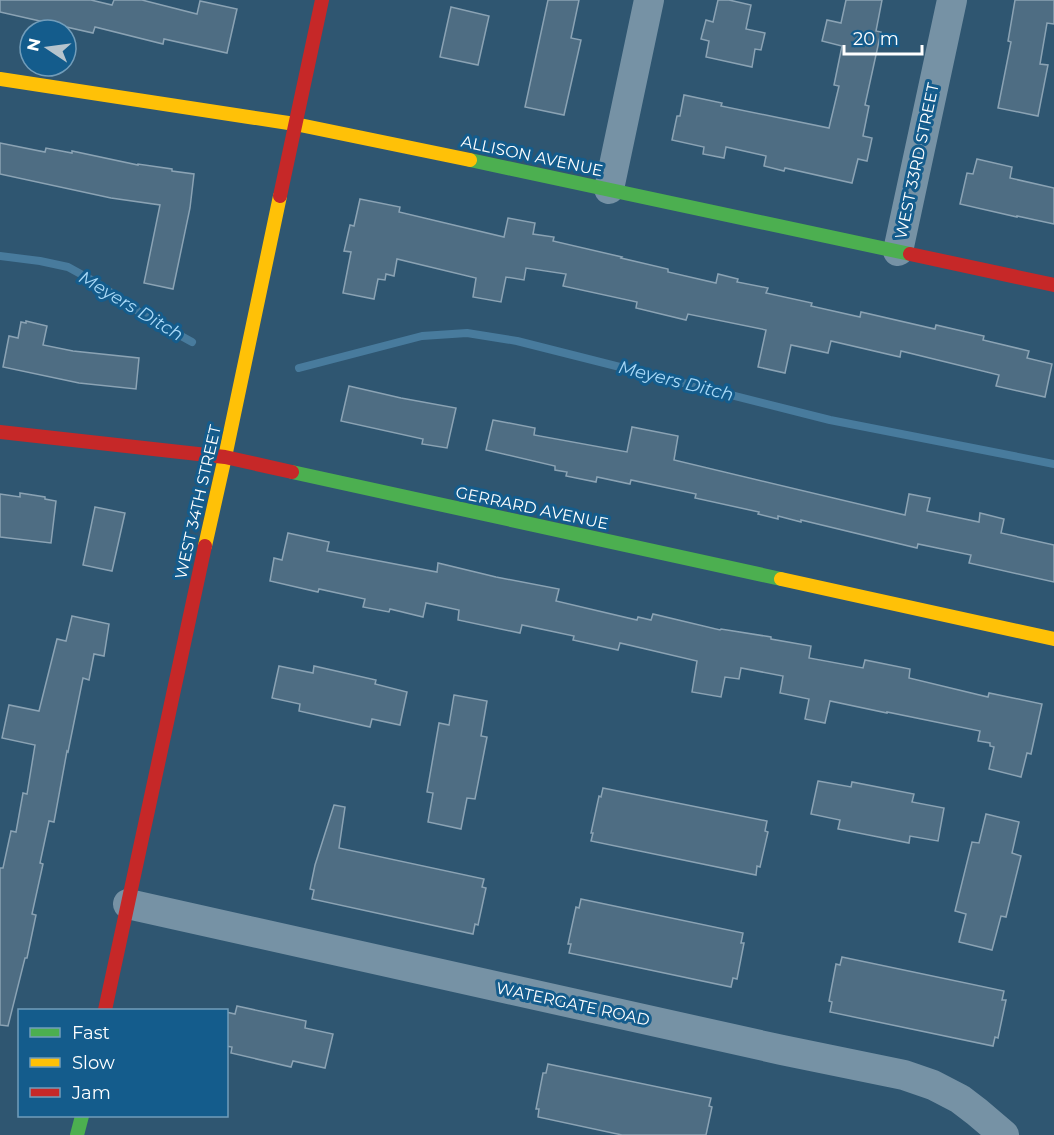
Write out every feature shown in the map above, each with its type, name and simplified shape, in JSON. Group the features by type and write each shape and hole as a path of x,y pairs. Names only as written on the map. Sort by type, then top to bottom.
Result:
{"street":[{"name":"WEST 34TH STREET","path":"105,1009 322,0"},
{"path":"609,189 649,0"},
{"name":"WEST 33RD STREET","path":"898,251 952,0"},
{"name":"ALLISON AVENUE","path":"0,79 295,124 1054,285"},
{"name":"GERRARD AVENUE","path":"0,432 225,457 1054,639"},
{"name":"WATERGATE ROAD","path":"128,904 904,1075 933,1085 960,1099 1004,1135"},
{"path":"77,1135 82,1117"}],"building":[{"path":"0,0 91,0 112,5 114,0 142,0 197,14 200,1 237,9 227,53 164,39 163,44 95,27 93,33 78,30 78,18 27,18 0,12"},
{"path":"548,0 579,0 571,38 581,40 564,115 525,107"},
{"path":"718,0 751,5 746,29 765,33 761,50 755,49 752,67 706,57 709,41 701,39 706,20 713,22"},
{"path":"846,0 882,0 876,31 881,32 865,105 869,106 863,136 872,138 867,161 858,159 852,183 785,168 784,171 764,166 766,156 726,147 724,158 703,154 704,147 672,140 684,95 722,103 721,106 829,128 839,86 834,85 842,46 822,41 827,20 841,23"},
{"path":"1015,0 1054,0 1054,24 1047,23 1040,64 1048,65 1038,116 998,108 1011,42 1008,41"},
{"path":"451,7 489,16 478,65 440,57"},
{"path":"0,143 45,152 46,148 72,153 72,151 194,174 190,208 173,289 144,283 160,205 111,198 0,174"},
{"path":"977,159 1012,167 1010,178 1054,188 1054,224 960,204 967,173 973,174"},
{"path":"360,199 400,207 399,212 504,237 508,218 535,223 533,234 554,237 553,241 668,269 668,272 716,283 718,274 738,279 737,282 768,288 766,293 812,303 811,306 860,317 861,312 935,329 936,325 984,336 983,340 1029,351 1027,358 1052,364 1045,397 996,386 999,375 901,351 900,357 831,341 828,353 791,345 785,373 758,367 766,330 688,314 686,320 636,308 637,302 563,286 566,274 526,268 524,280 506,277 501,302 473,297 476,278 397,259 394,276 386,274 385,280 378,279 374,299 343,293 351,252 344,251 350,225 354,226"},
{"path":"26,321 47,326 43,345 73,351 139,358 136,389 79,383 3,367 9,336 18,338 21,322 26,323"},
{"path":"349,386 456,408 447,448 422,444 423,439 341,421"},
{"path":"493,420 535,428 534,435 627,452 632,427 678,436 674,460 905,515 909,494 930,498 927,511 979,522 980,513 1004,519 1001,533 1054,545 1054,582 969,563 971,555 918,544 917,548 801,520 801,522 778,516 778,519 758,514 759,512 695,498 696,494 631,480 630,484 597,477 596,482 566,476 567,472 555,470 555,466 486,450"},
{"path":"20,493 56,501 51,543 0,537 0,494 20,497"},
{"path":"95,507 125,513 112,571 83,565"},
{"path":"288,533 329,542 327,551 437,572 438,563 559,589 556,601 637,620 638,617 651,620 653,614 720,630 771,637 771,639 811,646 809,658 863,668 865,660 910,669 909,678 988,697 989,693 1042,704 1031,754 1027,753 1021,777 989,769 994,747 990,746 990,743 978,741 980,731 830,701 825,723 805,719 809,699 780,693 783,676 741,668 739,679 725,677 721,697 692,692 697,661 620,643 618,650 573,640 574,636 522,625 520,633 458,620 459,610 426,603 423,617 390,609 389,612 363,607 365,599 319,589 318,592 270,581 274,558 282,560"},
{"path":"72,616 109,624 104,656 94,654 89,680 83,678 54,822 49,821 40,863 43,864 32,914 36,915 27,958 25,958 8,1026 0,1025 0,868 3,868 11,831 16,832 23,793 27,794 35,745 2,738 9,705 39,711 57,639 66,641"},
{"path":"279,666 313,673 314,666 376,680 375,684 407,692 400,725 372,719 370,727 299,711 300,704 272,698"},
{"path":"454,695 487,701 481,736 487,737 475,799 467,798 461,829 428,822 433,793 427,792 439,723 449,725"},
{"path":"818,781 851,787 852,782 914,794 912,802 944,808 938,841 910,836 909,843 838,829 840,820 811,814"},
{"path":"603,788 767,821 765,831 768,832 756,875 591,841 599,796 601,797"},
{"path":"334,805 345,807 339,848 484,879 482,887 486,888 478,925 475,924 473,934 312,899 314,890 310,889 315,865"},
{"path":"986,814 1019,822 1012,853 1021,856 1006,917 1001,916 992,950 959,942 966,914 955,911 972,842 979,843"},
{"path":"581,899 743,933 741,943 744,943 737,979 733,978 731,987 569,953 571,944 568,944 576,907 579,908"},
{"path":"842,957 1004,991 1002,1000 1006,1000 998,1038 995,1037 993,1046 830,1012 832,1002 829,1001 836,964 840,965"},
{"path":"237,1006 306,1021 305,1028 333,1034 325,1068 293,1061 291,1067 231,1053 232,1047 228,1046 228,1012 235,1014"},
{"path":"548,1064 711,1098 709,1106 712,1107 706,1135 622,1135 538,1117 539,1109 536,1109 543,1073 546,1073"}],"waterway":[{"name":"Meyers Ditch","path":"0,256 68,267 97,283 145,316 192,342"},
{"name":"Meyers Ditch","path":"299,368 422,336 467,333 517,341 830,420 1054,464"}],"traffic: fast":[{"path":"470,160 910,254"},
{"path":"292,472 781,579"},
{"path":"77,1135 82,1117"}],"traffic: slow":[{"path":"0,79 295,124 470,160"},
{"path":"205,546 280,196"},
{"path":"781,579 1054,639"}],"traffic: jam":[{"path":"280,196 322,0"},
{"path":"910,254 1054,285"},
{"path":"0,432 225,457 292,472"},
{"path":"105,1009 205,546"}]}
